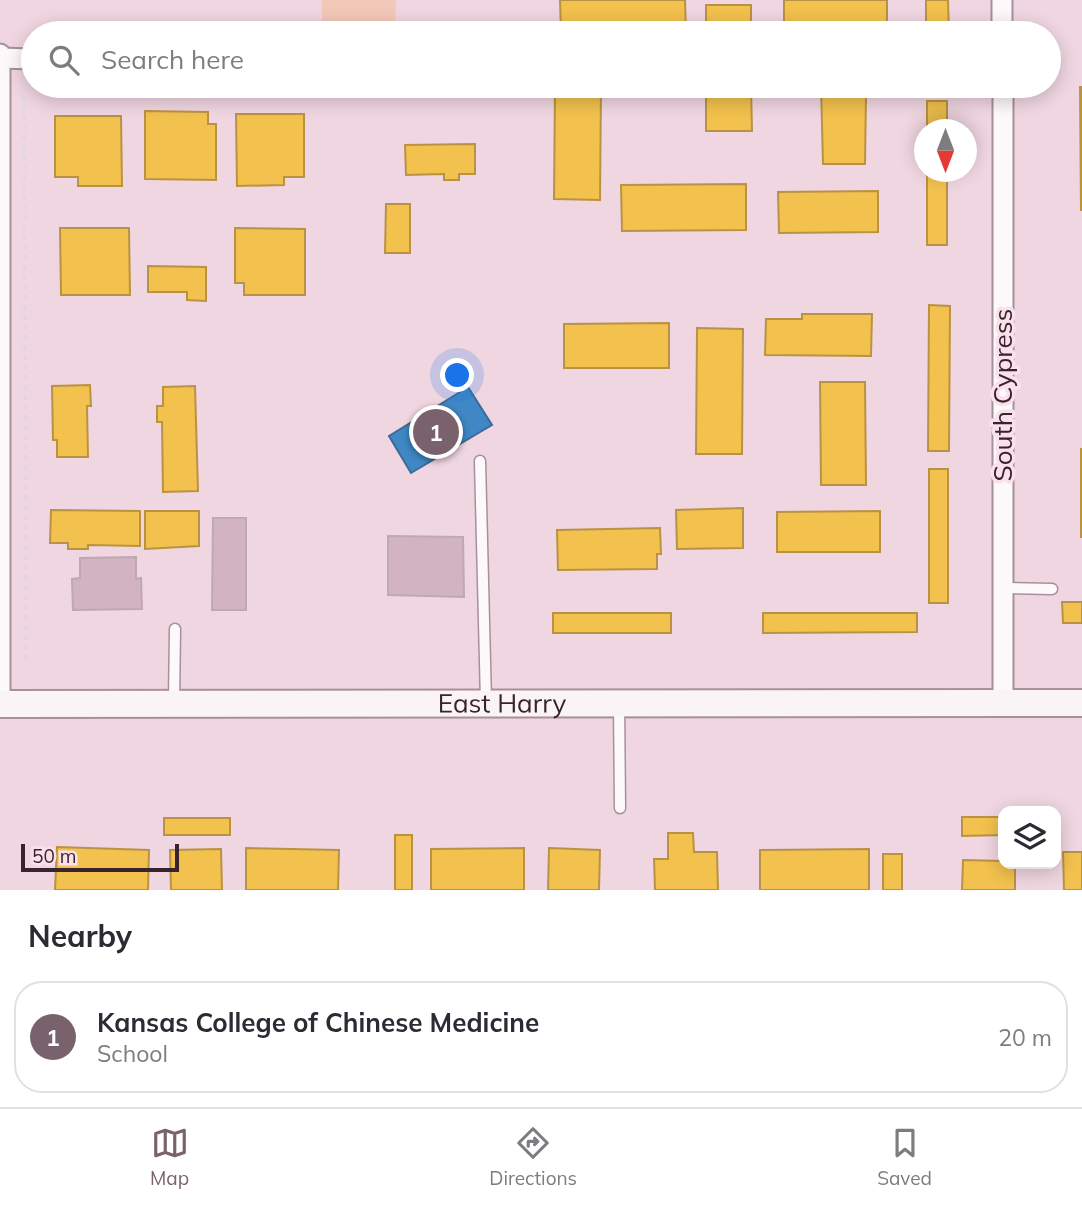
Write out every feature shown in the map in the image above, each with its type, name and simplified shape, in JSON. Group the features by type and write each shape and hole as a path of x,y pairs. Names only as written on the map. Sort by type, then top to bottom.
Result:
{"main road":[{"name":"East Harry","path":"0,704 1082,703"}],"street":[{"path":"1002,0 1002,21"},
{"path":"0,704 0,56 21,58"},
{"name":"South Cypress","path":"1003,98 1003,703"}],"lane":[{"path":"480,461 486,703"},
{"path":"1004,587 1052,589"},
{"path":"174,704 176,629"},
{"path":"619,703 620,808"}],"path":[{"path":"24,98 26,660"}],"shaded area":[{"path":"322,0 396,0 395,21 322,21"}],"building: Homes":[{"path":"560,0 685,0 686,21 561,21"},
{"path":"784,0 887,0 887,21 784,21"},
{"path":"926,0 948,0 949,21 926,21"},
{"path":"706,5 751,5 751,21 706,21"},
{"path":"1082,87 1082,210 1081,210"},
{"path":"555,98 601,98 600,200 554,199"},
{"path":"706,98 751,98 752,131 706,131"},
{"path":"821,98 866,98 865,164 823,164"},
{"path":"927,101 947,101 947,119 927,119"},
{"path":"145,111 208,112 208,124 216,124 216,180 145,179"},
{"path":"236,114 304,114 304,177 284,177 284,185 237,186"},
{"path":"55,116 121,116 122,186 78,186 78,177 55,177"},
{"path":"475,144 475,174 459,174 459,180 444,180 444,174 406,175 405,145"},
{"path":"927,182 947,182 947,245 927,245"},
{"path":"746,184 746,230 622,231 621,185"},
{"path":"878,191 878,232 779,233 778,192"},
{"path":"386,204 410,204 410,253 385,253"},
{"path":"60,228 129,228 130,295 61,295"},
{"path":"235,228 305,229 305,295 244,295 244,283 235,283"},
{"path":"148,266 206,267 206,301 187,300 187,292 148,292"},
{"path":"929,305 950,306 949,451 928,451"},
{"path":"802,314 872,314 871,356 765,355 766,319 802,319"},
{"path":"669,323 669,368 564,368 564,324"},
{"path":"697,328 743,329 742,454 696,454"},
{"path":"820,382 865,382 866,485 821,485"},
{"path":"90,385 91,406 87,406 88,457 57,457 57,440 53,440 52,386"},
{"path":"195,386 198,491 163,492 162,422 157,422 157,406 163,406 163,387"},
{"path":"1081,448 1082,537 1081,537"},
{"path":"929,469 948,469 948,603 929,603"},
{"path":"743,508 743,548 677,549 676,510"},
{"path":"51,510 140,511 140,546 88,545 88,549 68,549 68,543 50,543"},
{"path":"145,511 199,511 199,546 145,549"},
{"path":"880,511 880,552 777,552 777,512"},
{"path":"660,528 661,554 657,554 657,569 558,570 557,530"},
{"path":"1062,602 1082,602 1082,623 1063,623"},
{"path":"553,613 671,613 671,633 553,633"},
{"path":"763,613 917,613 917,632 763,633"},
{"path":"962,817 998,817 998,835 962,836"},
{"path":"164,818 230,818 230,835 164,835"},
{"path":"668,833 693,833 694,852 717,852 718,890 655,890 654,859 668,859"},
{"path":"395,835 412,835 412,890 395,890"},
{"path":"57,847 149,850 148,890 55,890"},
{"path":"246,848 339,850 338,890 246,890"},
{"path":"524,848 524,890 431,890 431,849"},
{"path":"549,848 600,850 599,890 548,890"},
{"path":"221,849 222,890 171,890 170,850"},
{"path":"869,849 869,890 760,890 760,850"},
{"path":"1063,852 1082,852 1082,890 1064,890"},
{"path":"883,854 902,854 902,890 883,890"},
{"path":"963,860 998,861 998,869 1015,869 1015,890 962,890"}],"building: Schools":[{"path":"468,387 492,425 411,473 389,436"}],"building: Other":[{"path":"213,518 246,518 246,610 212,610"},
{"path":"388,536 463,537 464,597 388,595"},
{"path":"136,557 136,579 141,578 142,609 73,610 72,579 80,578 80,558"}],"place":[{"name":"Kansas College of Chinese Medicine","path":"436,432"}]}
